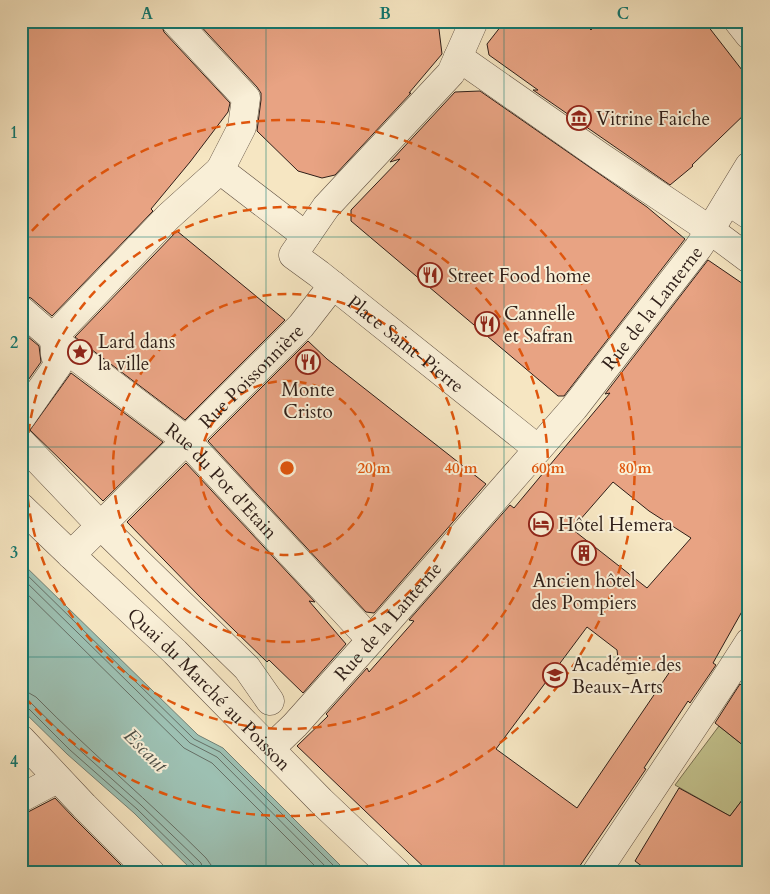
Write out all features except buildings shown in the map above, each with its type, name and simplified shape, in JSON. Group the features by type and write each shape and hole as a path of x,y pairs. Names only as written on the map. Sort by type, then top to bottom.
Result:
{"street":[{"path":"21,418 56,352 62,328 168,217 220,170 242,127 246,98 175,21"},
{"name":"Place Saint-Pierre","path":"474,21 451,73 326,207 293,255 538,449"},
{"path":"738,21 749,35"},
{"path":"458,56 749,259"},
{"name":"Rue de la Lanterne","path":"270,749 294,726 371,640 574,408 680,272 710,230 738,208 749,166"},
{"path":"220,170 306,236"},
{"name":"Rue Poissonnière","path":"71,555 301,326 326,280"},
{"name":"Rue du Pot d'Etain","path":"21,310 56,352 186,440 371,640"},
{"name":"Quai du Marché au Poisson","path":"21,442 101,526 247,668 270,702"},
{"name":"Quai du Marché au Poisson","path":"21,507 175,652 321,800 398,873"},
{"path":"606,870 749,642"},
{"path":"21,739 151,873"},
{"path":"21,798 58,779"}],"green space":[{"path":"719,726 749,750 749,791 730,816 675,785"}],"water":[{"name":"Escaut","path":"21,562 198,735 223,748 348,873 195,873 134,813 67,754 21,709"}],"place":[{"name":"Vitrine Faiche","path":"579,118"},
{"name":"Street Food home","path":"430,275"},
{"name":"Cannelle et Safran","path":"487,324"},
{"name":"Lard dans la ville","path":"80,352"},
{"name":"Monte Cristo","path":"308,362"},
{"name":"Hôtel Hemera","path":"541,524"},
{"name":"Ancien hôtel des Pompiers","path":"584,553"},
{"name":"Académie des Beaux-Arts","path":"555,675"}]}
